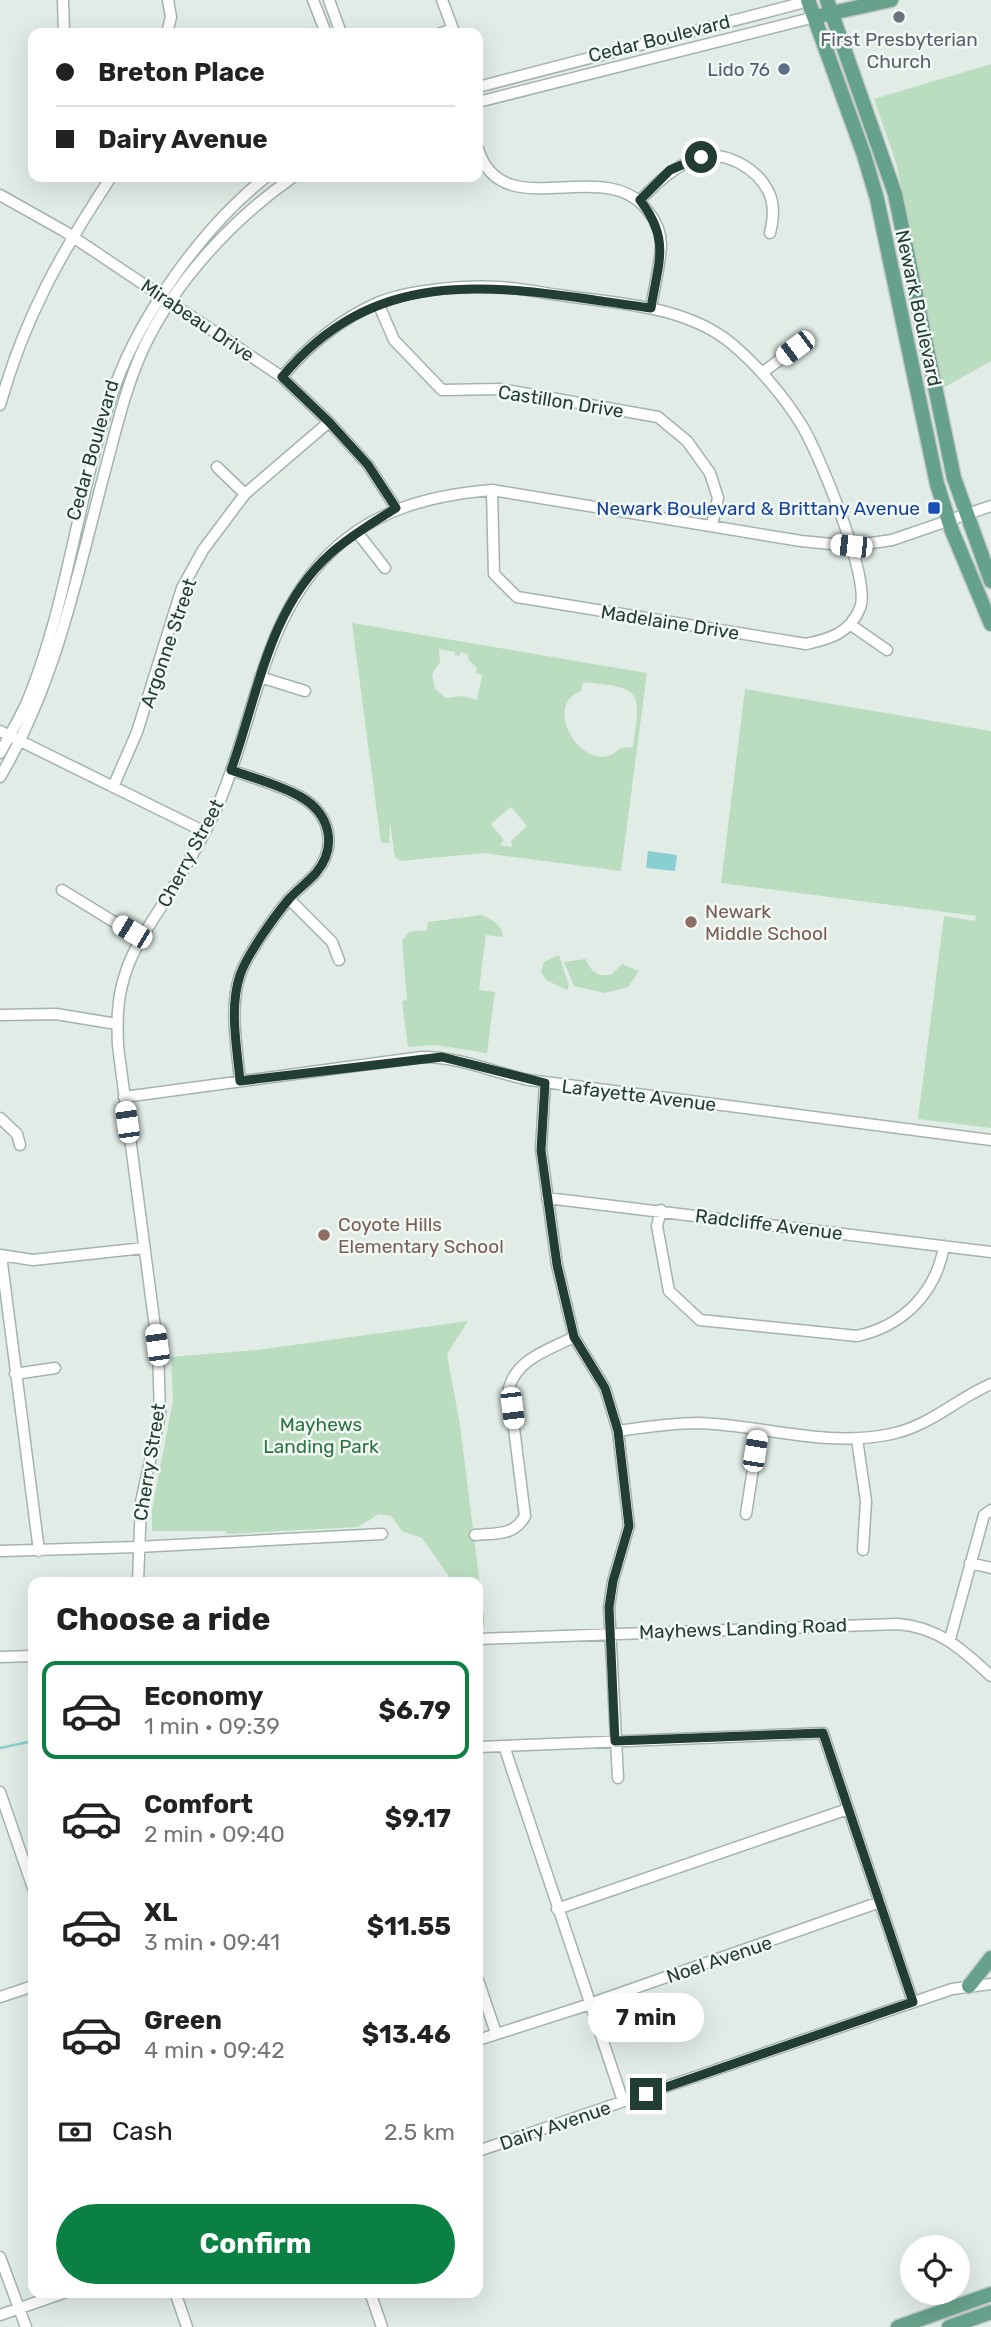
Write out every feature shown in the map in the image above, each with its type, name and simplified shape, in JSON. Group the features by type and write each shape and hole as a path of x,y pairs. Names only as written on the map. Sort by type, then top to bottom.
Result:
{"main road":[{"name":"Newark Boulevard","path":"810,0 877,199 932,461 948,520 991,624"},
{"name":"Cedar Boulevard","path":"815,17 830,7 891,0"},
{"name":"Newark Boulevard","path":"830,7 894,194 940,415 965,515 991,581"},
{"path":"969,1986 991,1958"},
{"path":"898,2327 991,2294"},
{"path":"949,2327 991,2312"}],"street":[{"path":"63,0 64,28"},
{"path":"168,0 168,28"},
{"path":"313,0 324,28"},
{"path":"329,0 339,28"},
{"path":"442,0 453,28"},
{"name":"Cedar Boulevard","path":"483,86 810,0"},
{"name":"Cedar Boulevard","path":"483,101 815,17"},
{"path":"640,200 670,170 701,157 732,158 757,176 770,195 774,216 770,233"},
{"path":"483,163 502,181 531,190 616,187 640,200 656,221 661,244 651,308"},
{"path":"0,405 22,335 39,296 72,237 108,182"},
{"name":"Cedar Boulevard","path":"0,753 10,736 39,701 63,631 128,388 149,338 167,299 229,212 261,182"},
{"name":"Cedar Boulevard","path":"167,299 234,225 287,182"},
{"name":"Mirabeau Drive","path":"0,195 72,237 282,377 329,422 368,465 396,508"},
{"path":"282,377 323,335 378,303 417,293 497,287 651,308 693,321 730,343 762,373 801,423 824,468 851,546 862,589 862,606 851,625 887,650"},
{"name":"Castillon Drive","path":"378,303 394,340 442,390 500,389 658,417 687,441 710,473 718,498 712,525"},
{"path":"762,373 795,348"},
{"name":"Argonne Street","path":"113,787 141,719 182,588 222,521 244,494 329,422"},
{"path":"217,467 244,494"},
{"name":"Cherry Street","path":"138,1577 137,1547 141,1502 160,1415 158,1350 124,1097 117,1024 124,977 142,939 205,832 231,770 271,642 299,589 329,554 357,532 396,508 443,494 492,490 851,546 892,540 991,506"},
{"name":"Madelaine Drive","path":"492,490 494,574 517,597 806,644 832,639 851,625"},
{"path":"357,532 385,568"},
{"path":"260,677 305,691"},
{"path":"10,736 205,832"},
{"name":"Cedar Boulevard","path":"0,777 10,736"},
{"path":"231,770 300,797 316,809 327,824 330,840 327,857 317,872 289,899 241,972 234,1008 240,1081"},
{"path":"62,890 142,939"},
{"path":"289,899 331,942 339,960"},
{"path":"0,1015 57,1014 117,1024"},
{"name":"Lafayette Avenue","path":"124,1097 442,1057 545,1083 991,1140"},
{"path":"545,1083 541,1150 557,1265 574,1337 605,1388 618,1431 629,1526 613,1581 609,1632 618,1778"},
{"path":"0,1118 11,1126 20,1145"},
{"name":"Radcliffe Avenue","path":"547,1198 991,1252"},
{"path":"661,1210 659,1237 669,1291 700,1320 857,1336 876,1332 916,1306 932,1281 944,1246"},
{"path":"39,1551 1,1255 33,1260 144,1248"},
{"path":"475,1535 509,1532 519,1526 526,1516 509,1388 513,1374 531,1358 574,1337"},
{"path":"15,1374 55,1368"},
{"path":"618,1431 699,1423 857,1439 891,1434 929,1421 991,1384"},
{"path":"746,1514 759,1430"},
{"path":"857,1439 866,1501 863,1550"},
{"path":"950,1639 984,1515 991,1510"},
{"path":"0,1550 137,1547 382,1534"},
{"path":"970,1563 991,1568"},
{"name":"Mayhews Landing Road","path":"483,1639 609,1632 898,1624 922,1626 950,1639 991,1676"},
{"path":"0,1657 28,1656"},
{"path":"483,1747 823,1733 913,2002"},
{"path":"504,1746 623,2101"},
{"path":"0,1792 28,1873"},
{"path":"557,1909 848,1809"},
{"name":"Noel Avenue","path":"483,2038 590,2004 880,1902"},
{"name":"Dairy Avenue","path":"483,2149 913,2002 969,1986 991,1984"},
{"path":"0,1997 28,1988"},
{"path":"483,1995 496,2033"},
{"path":"0,2257 26,2327"},
{"path":"0,2315 49,2298"},
{"path":"177,2298 187,2327"},
{"path":"372,2298 382,2327"}],"green space":[{"path":"991,64 991,361 943,388 897,166 874,99"},
{"path":"352,623 647,673 621,871 483,853 401,861 395,857 390,823 389,843 381,843","holes":["439,649 455,652 455,655 460,656 460,652 468,654 468,659 477,668 476,673 482,675 477,700 462,696 446,698 435,689 432,674 440,662","583,682 617,687 633,695 637,713 633,747 620,748 608,756 595,756 583,749 566,725 565,711 569,699 581,691","511,807 527,826 511,841 512,847 500,845 504,840 491,824"]},
{"path":"745,689 991,731 991,1128 918,1119 944,916 975,921 976,916 721,883"},
{"path":"482,915 499,925 503,937 486,935 479,990 495,992 487,1053 435,1045 408,1047 402,1001 407,1000 402,941 409,932 427,930 428,922"},
{"path":"559,955 569,986 567,990 546,980 541,972 544,962"},
{"path":"586,959 590,967 600,974 612,974 622,964 639,971 628,987 605,993 574,986 564,962"},
{"name":"Mayhews Landing Park","path":"468,1321 447,1354 460,1425 479,1577 449,1577 422,1538 402,1531 391,1516 379,1514 358,1527 226,1534 226,1531 152,1531 152,1509 173,1401 171,1357 257,1350"}],"water":[{"path":"648,851 677,855 675,871 646,868"}],"waterway":[{"path":"0,1748 28,1742"}],"place":[{"name":"First Presbyterian Church","path":"899,17"},
{"name":"Lido 76","path":"784,69"},
{"name":"Newark Boulevard & Brittany Avenue","path":"934,508"},
{"name":"Newark Middle School","path":"691,922"},
{"name":"Coyote Hills Elementary School","path":"324,1235"}],"route":[{"path":"646,2094 913,2002 823,1733 615,1741 609,1607 613,1581 629,1526 618,1431 605,1388 574,1337 557,1265 541,1150 545,1083 509,1076 463,1060 442,1057 422,1057 240,1081 234,1019 235,996 241,972 289,899 317,872 327,857 330,840 327,824 316,809 300,797 231,770 271,642 299,589 329,554 357,532 396,508 368,465 329,422 282,377 301,354 323,335 378,303 417,293 497,287 651,308 661,244 656,221 640,200 670,170 701,157"}]}
